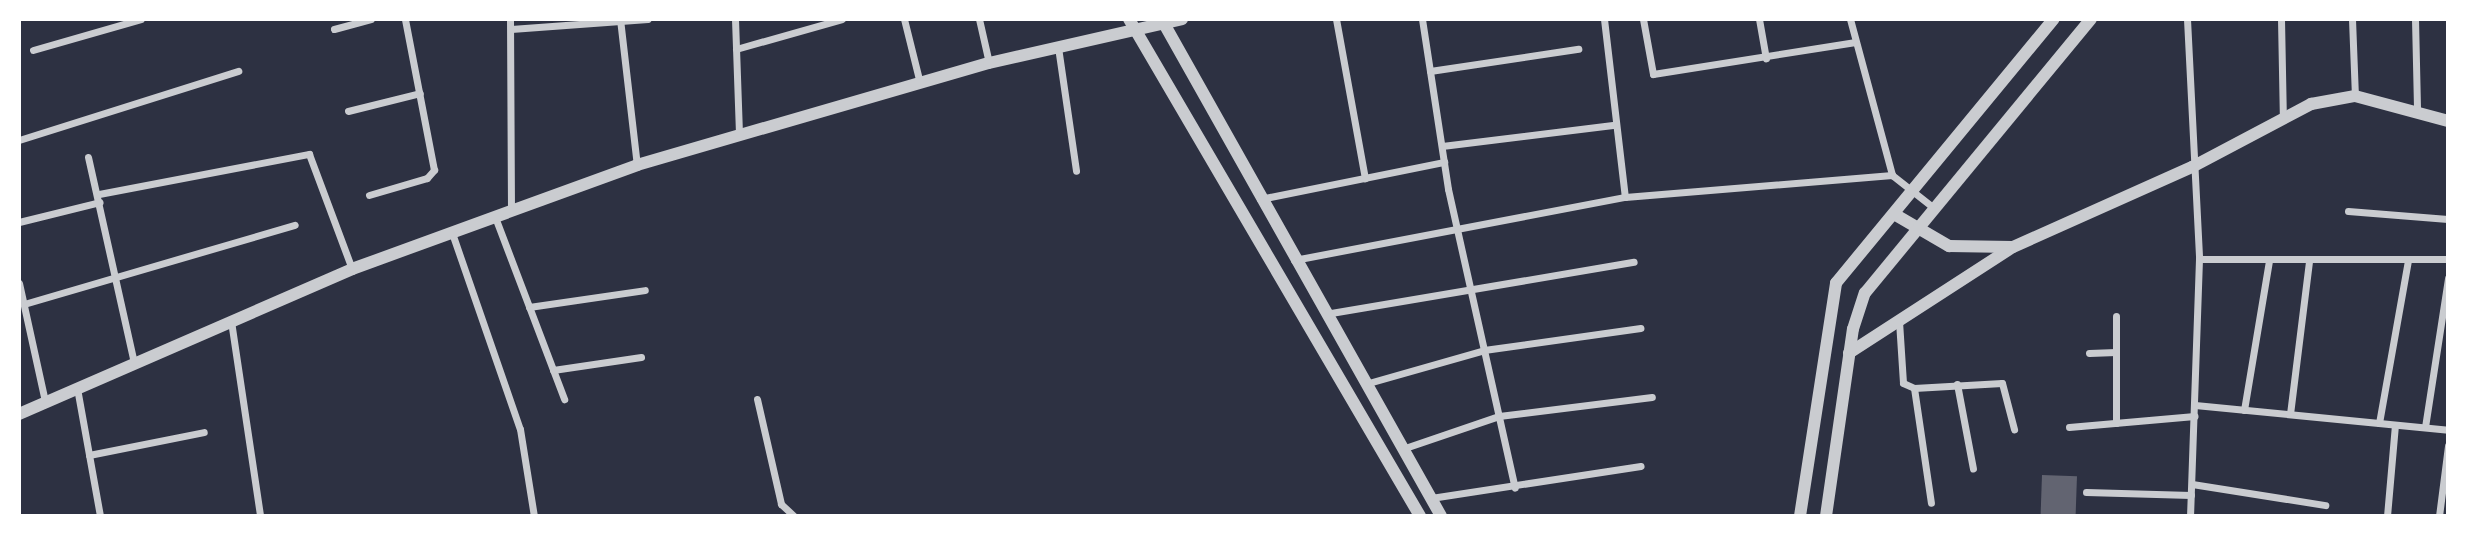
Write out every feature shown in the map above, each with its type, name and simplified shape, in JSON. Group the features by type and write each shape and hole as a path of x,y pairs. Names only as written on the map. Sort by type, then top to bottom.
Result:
{"street":[{"path":"107,19 110,28"},
{"path":"33,50 141,19"},
{"path":"334,29 371,19"},
{"path":"369,195 427,178 435,170 405,19"},
{"path":"510,19 512,211"},
{"path":"511,29 648,19"},
{"path":"734,19 739,136"},
{"path":"736,49 842,19"},
{"path":"904,19 919,83"},
{"path":"979,19 989,63"},
{"path":"19,414 352,269 637,165 1131,24 1182,19"},
{"path":"1336,19 1365,178"},
{"path":"1422,19 1444,162 1515,488"},
{"path":"1604,19 1613,125 1625,197"},
{"path":"1643,19 1653,74 1855,42"},
{"path":"1759,19 1766,58"},
{"path":"1850,19 1892,176 1938,212"},
{"path":"1800,516 1831,299 1849,261 1914,192 2054,19"},
{"path":"1826,516 1849,353 1865,293 1915,231 1938,212 2091,19"},
{"path":"2187,19 2192,167 2199,259 2190,516"},
{"path":"2281,19 2283,119"},
{"path":"2352,19 2355,96"},
{"path":"2415,19 2417,109"},
{"path":"620,20 637,165"},
{"path":"1163,22 1259,199 1441,516"},
{"path":"1131,24 1420,516"},
{"path":"1058,47 1076,171"},
{"path":"1430,71 1578,49"},
{"path":"19,140 238,71"},
{"path":"348,111 419,93"},
{"path":"1849,353 2013,247 2192,167 2311,104 2355,96 2417,109 2448,121"},
{"path":"1442,146 1613,125"},
{"path":"19,222 99,198 309,154 352,269"},
{"path":"88,157 134,363"},
{"path":"1259,199 1444,162"},
{"path":"1294,260 1457,226 1625,197 1892,176"},
{"path":"2348,211 2448,219"},
{"path":"1894,214 1915,231 1949,246 2013,247"},
{"path":"495,217 564,399"},
{"path":"24,304 296,225"},
{"path":"452,233 520,429 534,516"},
{"path":"2199,259 2448,259"},
{"path":"2244,410 2269,260"},
{"path":"2379,423 2408,260"},
{"path":"2290,414 2309,261"},
{"path":"1324,314 1634,262"},
{"path":"2426,427 2448,278"},
{"path":"19,283 45,401"},
{"path":"529,307 645,290"},
{"path":"2116,316 2116,423"},
{"path":"1899,320 1900,374 1914,388 1931,503"},
{"path":"231,321 260,516"},
{"path":"1365,384 1484,351 1640,328"},
{"path":"2089,353 2116,352"},
{"path":"553,370 641,357"},
{"path":"1914,388 2002,383 2014,429"},
{"path":"1957,384 1973,469"},
{"path":"76,388 100,516"},
{"path":"1402,449 1499,416 1652,397"},
{"path":"757,399 781,503 794,516"},
{"path":"2195,405 2448,430"},
{"path":"2069,427 2195,416"},
{"path":"2387,516 2395,425"},
{"path":"89,455 204,432"},
{"path":"2439,516 2448,446"},
{"path":"1431,498 1515,488 1642,466"},
{"path":"2192,484 2325,505"},
{"path":"2086,492 2191,495"}],"building":[{"path":"2042,475 2077,476 2076,516 2041,516"}]}
